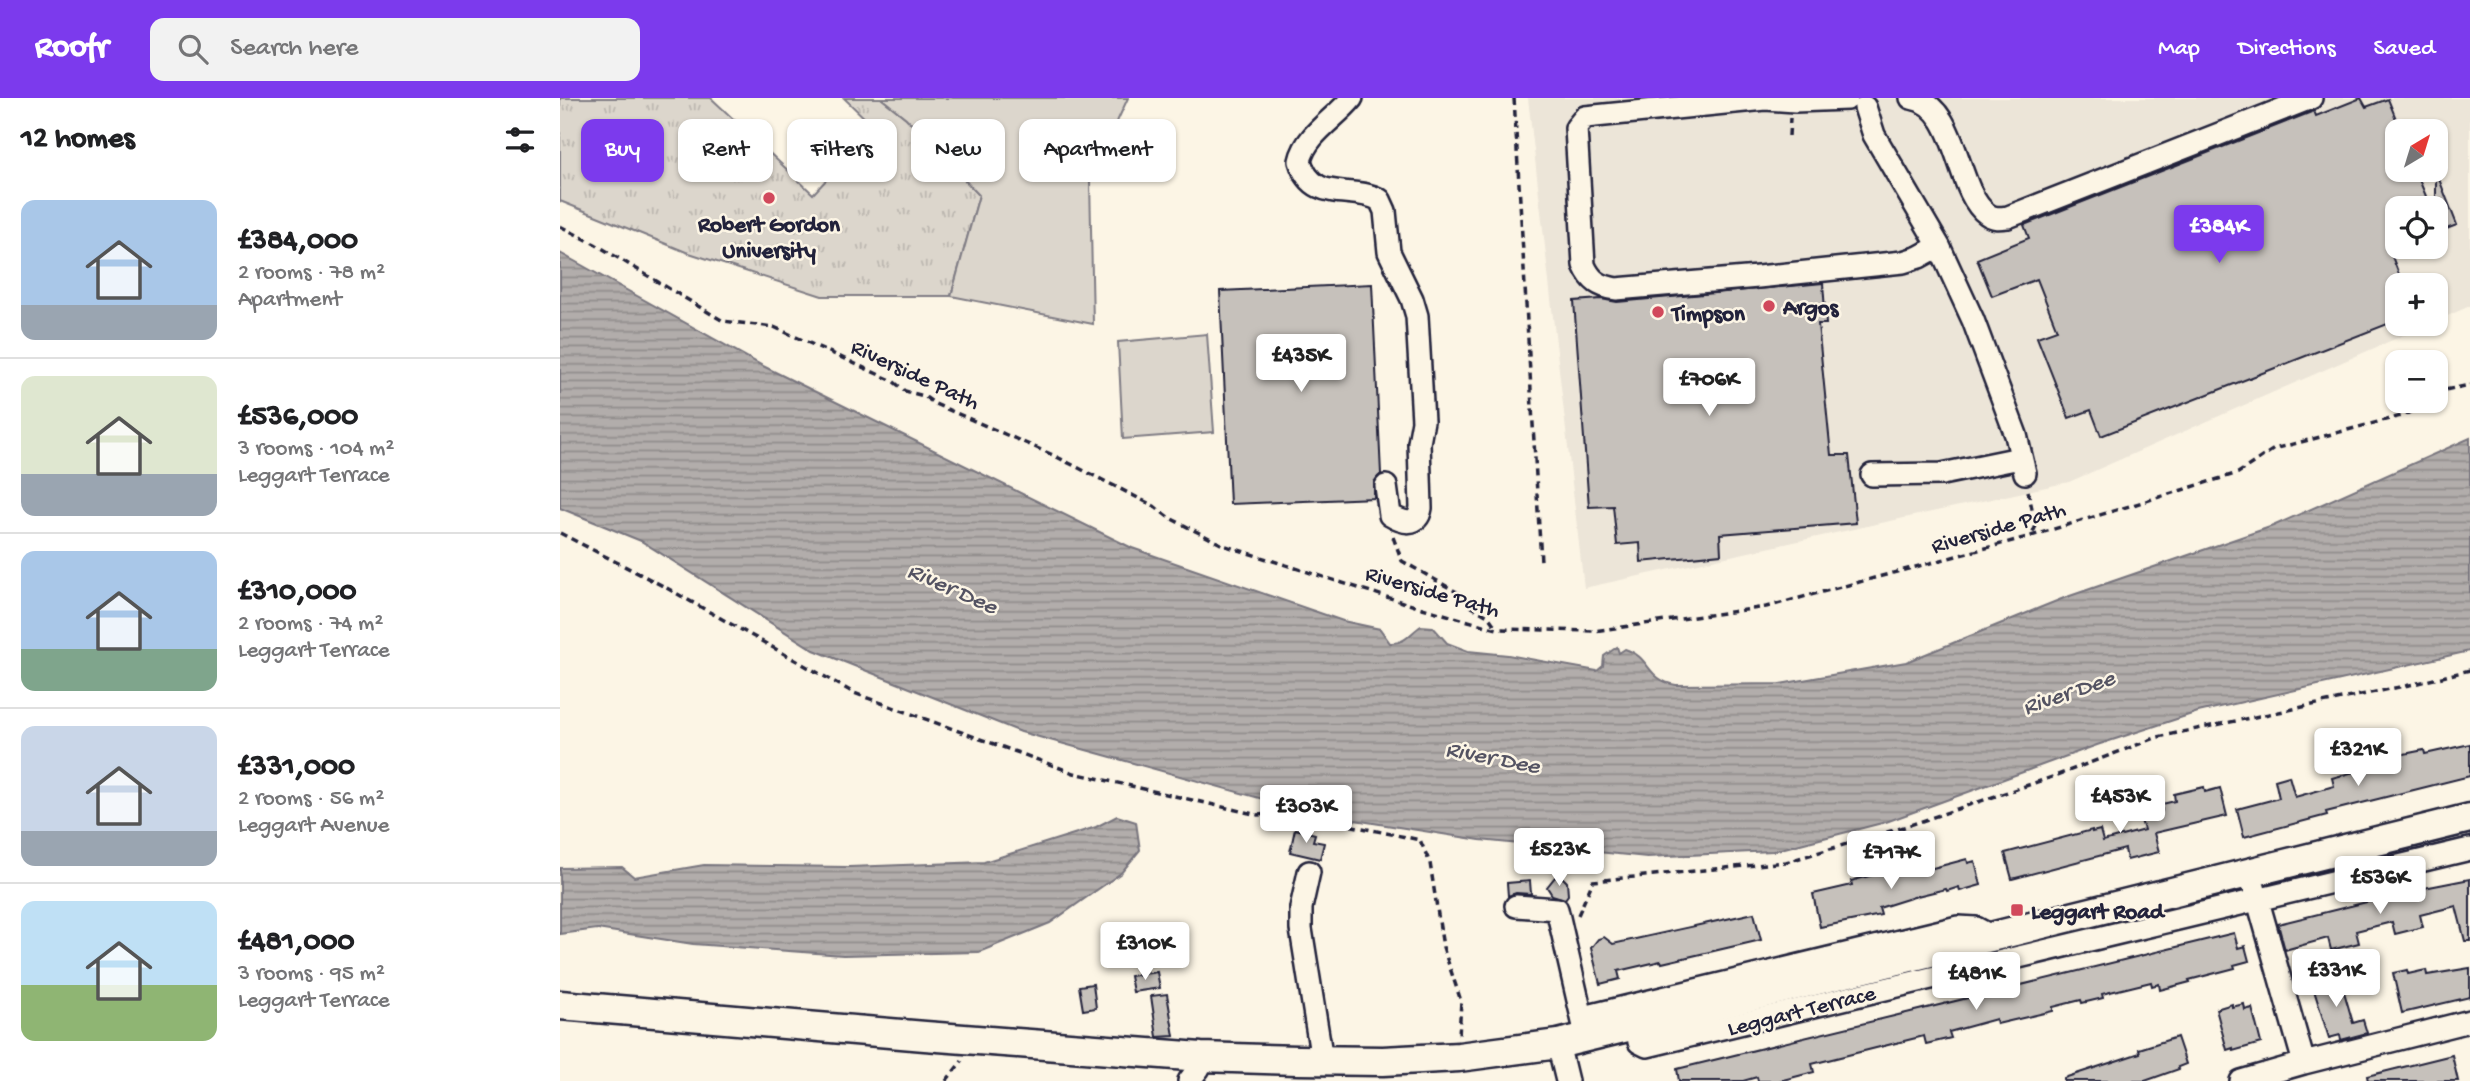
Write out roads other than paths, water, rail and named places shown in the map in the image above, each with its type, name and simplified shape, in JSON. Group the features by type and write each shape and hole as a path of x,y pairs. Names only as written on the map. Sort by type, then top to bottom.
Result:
{"main road":[{"name":"Leggart Terrace","path":"560,1005 925,1037 1195,1069 1322,1060 1459,1057 1558,1044 1636,1026 2470,818"}],"street":[{"path":"1352,98 1312,137 1305,146 1300,161 1310,181 1317,186 1380,200 1385,211 1389,252 1414,307 1423,421 1419,443 1422,508 1415,521 1405,523 1390,515 1386,486"},
{"path":"1911,98 1918,98 1942,118 1973,194 1985,214 1995,218 2008,217 2311,98"},
{"path":"1872,475 1942,474 2022,465 2016,435 1982,344 1939,246 1874,135 1859,100 1709,100 1585,117 1576,128 1584,265 1589,277 1601,287 1616,289 1885,264 1919,257 1939,246"},
{"name":"Leggart Terrace","path":"1636,1026 1639,1042 1647,1046 2470,849"},
{"path":"2249,871 2304,1063"},
{"path":"1309,872 1301,908 1301,929 1322,1060"},
{"path":"1516,906 1557,909 1587,1037"},
{"name":"Leggart Terrace","path":"1587,1037 1592,1015 1958,927 1976,928 1993,937"},
{"path":"2241,1081 2470,1021"},
{"path":"1558,1044 1567,1081"}],"water":[{"name":"River Dee","path":"560,253 763,366 1132,548 1343,621 1380,629 1390,643 1404,640 1421,626 1433,627 1447,643 1468,651 1508,655 1597,671 1603,666 1604,656 1617,647 1619,653 1625,649 1640,657 1659,678 1676,685 1780,684 1906,662 2064,598 2273,526 2470,438 2470,651 2198,712 2097,745 1886,822 1773,851 1647,857 1480,840 1317,814 1021,732 814,650 641,541 560,508"},
{"path":"1117,816 1136,822 1140,850 1121,873 1050,923 979,952 843,955 693,944 597,929 560,934 560,868 622,867 634,877 704,865 849,867 984,862 1096,827"}],"place":[{"name":"Robert Gordon University","path":"769,198"},
{"name":"Argos","path":"1769,306"},
{"name":"Timpson","path":"1658,312"},
{"name":"Leggart Road","path":"2017,910"}]}
